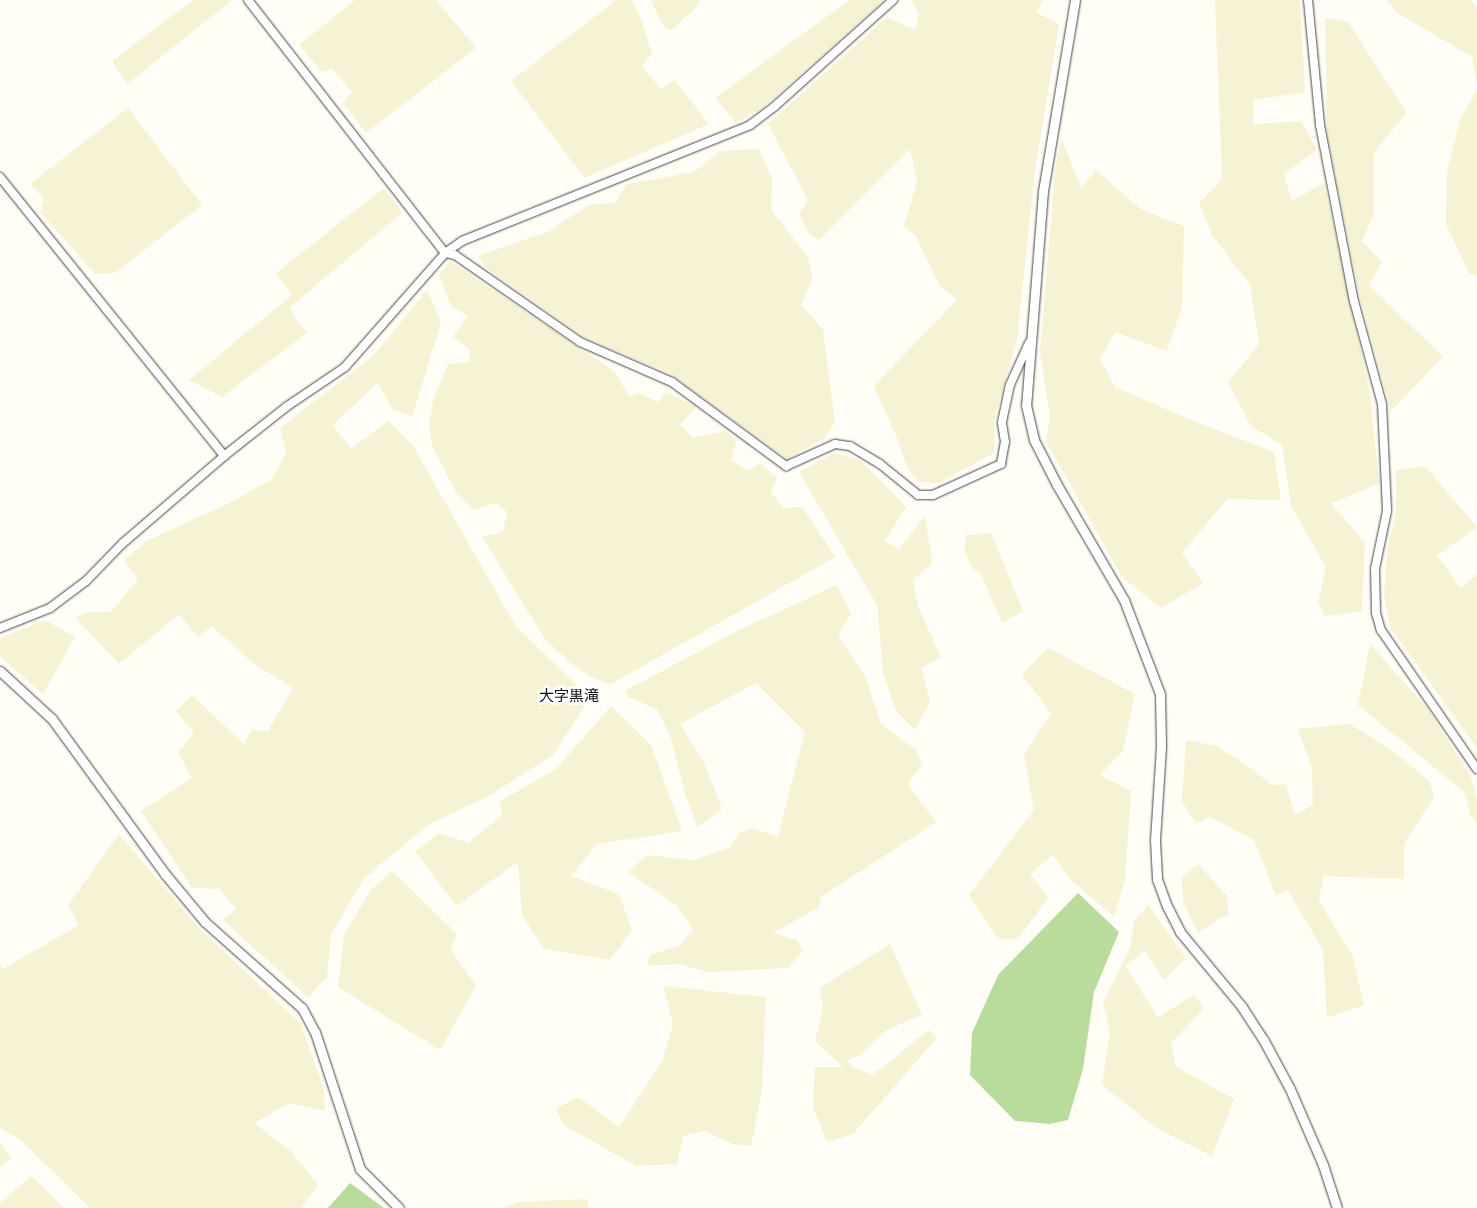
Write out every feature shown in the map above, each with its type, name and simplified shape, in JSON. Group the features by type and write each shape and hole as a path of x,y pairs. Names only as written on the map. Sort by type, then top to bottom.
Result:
{"street":[{"path":"248,0 445,253 455,255 580,342 672,382 786,466 835,444 850,446 880,464 918,494 933,495 1001,464 1005,442 1002,422 1010,385 1031,339"},
{"path":"0,628 50,608 86,581 123,543 224,456 286,407 345,367 445,253 479,232 750,125 775,106 893,0"},
{"path":"1075,0 1043,191 1026,405 1034,440 1057,485 1124,600 1160,694 1161,747 1155,840 1157,879 1167,906 1180,932 1242,1007 1263,1039 1290,1089 1324,1164 1337,1208"},
{"path":"1308,0 1320,126 1354,301 1382,404 1386,510 1375,568 1376,613 1381,630 1477,769"},
{"path":"0,177 224,456"},
{"path":"0,671 52,719 165,874 205,922 302,1008 315,1032 360,1169 399,1208"}],"shaded area":[{"path":"193,0 232,0 127,84 112,61"},
{"path":"355,0 436,0 476,48 366,133 343,103 352,92 332,69 322,72 299,45"},
{"path":"616,0 632,0 642,21 652,54 642,66 661,89 675,80 709,124 584,178 511,81"},
{"path":"699,0 698,5 671,31 664,27 651,1"},
{"path":"849,0 884,0 764,107 736,123 715,98"},
{"path":"912,0 1043,0 1036,12 1059,25 1035,170 1017,340 994,420 994,453 939,483 919,482 908,469 897,438 874,386 957,300 939,285 916,236 904,226 917,182 910,149 819,240 808,232 799,214 808,200 768,124 887,17 915,30 919,14"},
{"path":"1215,0 1300,0 1305,92 1254,100 1253,124 1301,121 1317,150 1284,174 1292,201 1324,183 1370,393 1379,484 1331,503 1365,543 1362,611 1325,616 1318,603 1326,567 1291,506 1282,445 1251,426 1228,383 1259,344 1250,285 1212,235 1199,203 1222,179"},
{"path":"1386,0 1470,0 1477,8 1477,85 1472,57 1396,12"},
{"path":"1325,18 1348,22 1407,113 1374,152 1374,214 1362,241 1382,262 1369,285 1443,357 1391,411 1360,297 1327,132"},
{"path":"1477,90 1477,276 1469,273 1446,224 1447,172 1460,120"},
{"path":"128,108 202,205 115,273 95,274 40,212 44,199 30,184"},
{"path":"1061,137 1081,188 1096,170 1142,210 1184,226 1182,307 1167,351 1115,332 1100,359 1115,387 1196,422 1274,452 1281,500 1227,499 1182,553 1203,583 1161,608 1122,577 1046,441 1050,417 1040,352 1055,171"},
{"path":"759,149 772,179 771,210 808,257 813,279 801,305 823,329 835,423 823,439 787,459 669,373 586,338 486,268 478,256 547,232 589,205 615,203 627,184 694,172 720,151"},
{"path":"384,188 402,213 289,308 307,333 222,397 189,380 292,295 276,273"},
{"path":"450,261 615,372 629,396 640,393 658,402 666,392 696,407 680,425 693,438 725,431 736,441 731,460 748,471 760,463 777,478 771,492 783,508 802,507 835,557 611,684 593,678 573,665 545,639 482,537 503,532 507,512 496,503 473,510 457,494 433,448 429,429 433,400 448,364 470,362 469,349 453,337 468,316 451,306 439,275"},
{"path":"427,290 441,322 412,417 392,409 378,382 333,425 351,449 388,421 413,446 515,625 590,698 553,755 492,794 428,825 364,878 331,935 327,977 308,997 223,920 236,909 220,889 192,888 141,811 192,778 178,752 194,733 176,711 192,695 244,744 252,730 268,731 293,688 254,664 212,626 198,637 179,614 119,664 75,617 90,612 111,612 138,579 124,560 147,541 231,502 271,480 286,453 280,428 373,356"},
{"path":"834,453 860,460 906,507 885,541 899,549 925,516 932,563 913,580 919,609 941,657 922,668 930,703 915,730 896,711 883,672 877,605 799,472"},
{"path":"1425,466 1477,527 1437,556 1461,588 1477,574 1477,748 1391,629 1384,597 1387,551 1396,511 1396,470"},
{"path":"991,533 1023,611 1002,623 981,574 972,568 964,548 966,535"},
{"path":"837,585 851,614 838,635 865,676 881,724 917,751 922,765 908,784 936,822 821,897 819,907 773,933 797,940 803,951 788,968 709,972 678,964 647,966 650,955 681,945 693,929 675,904 628,872 647,855 694,860 729,848 739,833 752,829 778,836 805,732 756,683 680,724 703,760 722,809 697,827 684,790 670,735 657,709 628,697 625,691 741,629"},
{"path":"45,620 75,637 43,694 0,656 0,638"},
{"path":"1370,644 1427,708 1470,775 1477,799 1477,823 1471,816 1464,792 1358,705"},
{"path":"1048,648 1135,694 1123,751 1100,775 1131,791 1125,880 1114,917 1069,878 1053,855 1030,874 1048,898 1018,939 998,939 969,895 1034,810 1024,754 1051,713 1022,675"},
{"path":"611,706 651,745 682,831 597,844 571,876 619,894 632,930 610,960 544,949 522,915 518,862 456,906 415,851 439,833 468,843 502,815 499,802 556,769"},
{"path":"1349,724 1390,749 1429,781 1434,797 1404,844 1404,879 1323,876 1319,901 1353,957 1364,1005 1327,1018 1323,950 1287,889 1276,896 1254,840 1209,816 1196,824 1182,801 1186,740 1217,746 1272,785 1286,784 1295,815 1313,805 1312,768 1298,729"},
{"path":"119,834 199,928 301,1024 324,1090 325,1111 289,1103 254,1123 290,1150 318,1185 301,1208 90,1208 24,1143 0,1127 0,964 3,969 79,925 68,905"},
{"path":"1198,864 1226,895 1229,913 1198,933 1183,902 1182,878"},
{"path":"392,871 457,934 451,950 476,986 440,1050 338,987 344,935 371,890"},
{"path":"1148,905 1186,958 1164,980 1145,951 1125,966 1158,1017 1194,995 1204,1008 1171,1043 1176,1067 1234,1099 1212,1156 1158,1129 1102,1085 1110,1031 1103,1003 1130,948 1135,920"},
{"path":"890,944 922,1015 886,1030 861,1055 847,1060 854,1068 873,1075 929,1030 937,1038 853,1134 827,1142 813,1107 815,1067 843,1067 815,1041 823,1009 820,988"},
{"path":"663,986 766,997 762,1089 751,1146 733,1144 704,1131 683,1136 677,1164 636,1166 564,1125 556,1109 578,1097 619,1127 662,1062 673,1024"},
{"path":"0,1142 11,1158 0,1167"},
{"path":"31,1176 64,1208 0,1208 0,1203"},
{"path":"588,1199 588,1208 503,1208 518,1202"}],"green space":[{"path":"1078,893 1119,932 1094,992 1083,1069 1068,1120 1050,1124 1015,1121 970,1075 972,1033 998,975"},
{"path":"350,1183 384,1208 328,1208"}],"district":[{"name":"大字黒滝","path":"569,697"}]}
